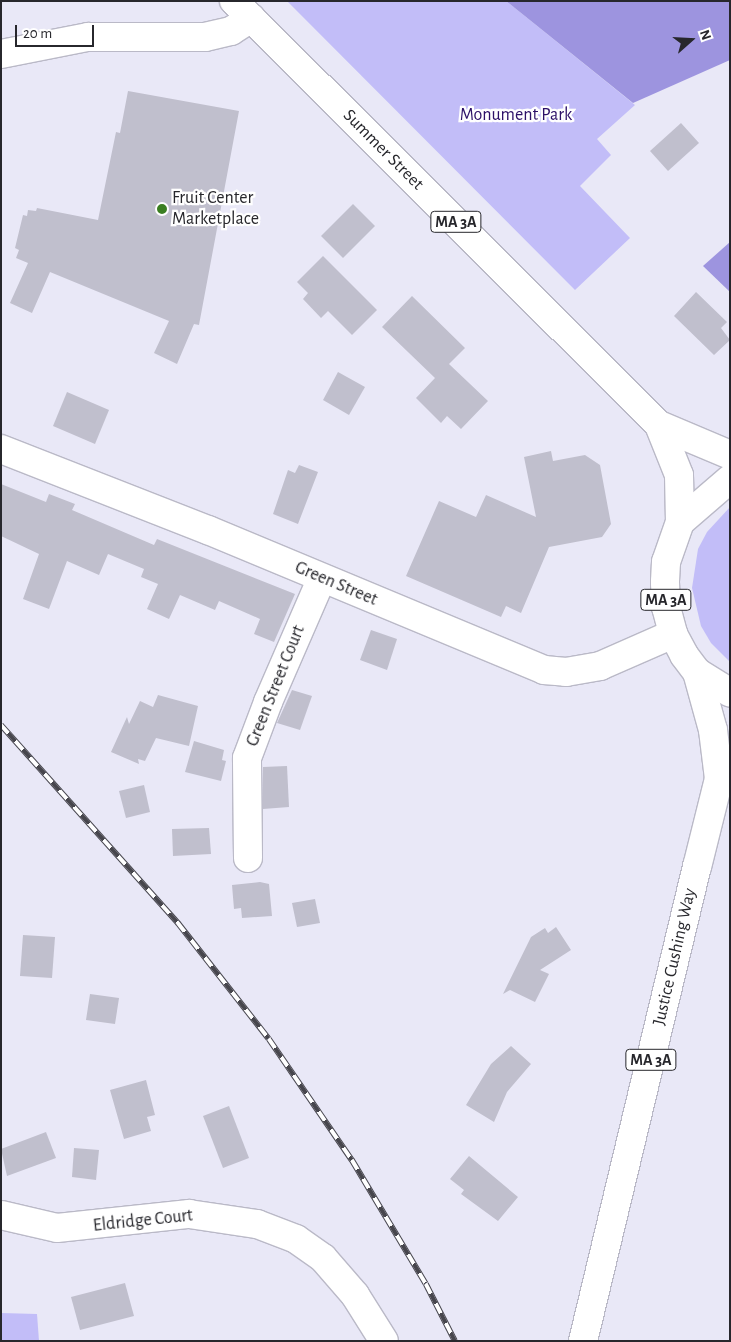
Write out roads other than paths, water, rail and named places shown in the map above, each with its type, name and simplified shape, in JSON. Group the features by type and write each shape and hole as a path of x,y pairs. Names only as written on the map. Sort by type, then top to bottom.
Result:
{"main road":[{"path":"1,54 36,45 88,37 205,37 231,31 243,10"},
{"name":"Summer Street","path":"243,10 659,425 730,455"},
{"name":"Summer Street","path":"659,425 680,481 680,522"},
{"name":"Green Street","path":"1,449 322,578 544,670 566,672 595,667 673,634"},
{"path":"680,522 730,479"},
{"name":"MA 3A","path":"680,522 666,562 666,607 673,634 697,672"},
{"name":"Green Street Court","path":"248,858 247,758 268,702 322,578"},
{"path":"697,672 730,693"},
{"name":"Justice Cushing Way","path":"583,1341 725,770 697,672"},
{"name":"Eldridge Court","path":"1,1215 57,1228 189,1214 236,1219 265,1226 296,1238 323,1258 355,1295 384,1341"}],"railway":[{"path":"1,725 178,923 269,1039 352,1160 426,1284 455,1341"}],"place":[{"name":"Fruit Center Marketplace","path":"162,209"}],"park label":[{"name":"Monument Park","path":"516,115"}]}
